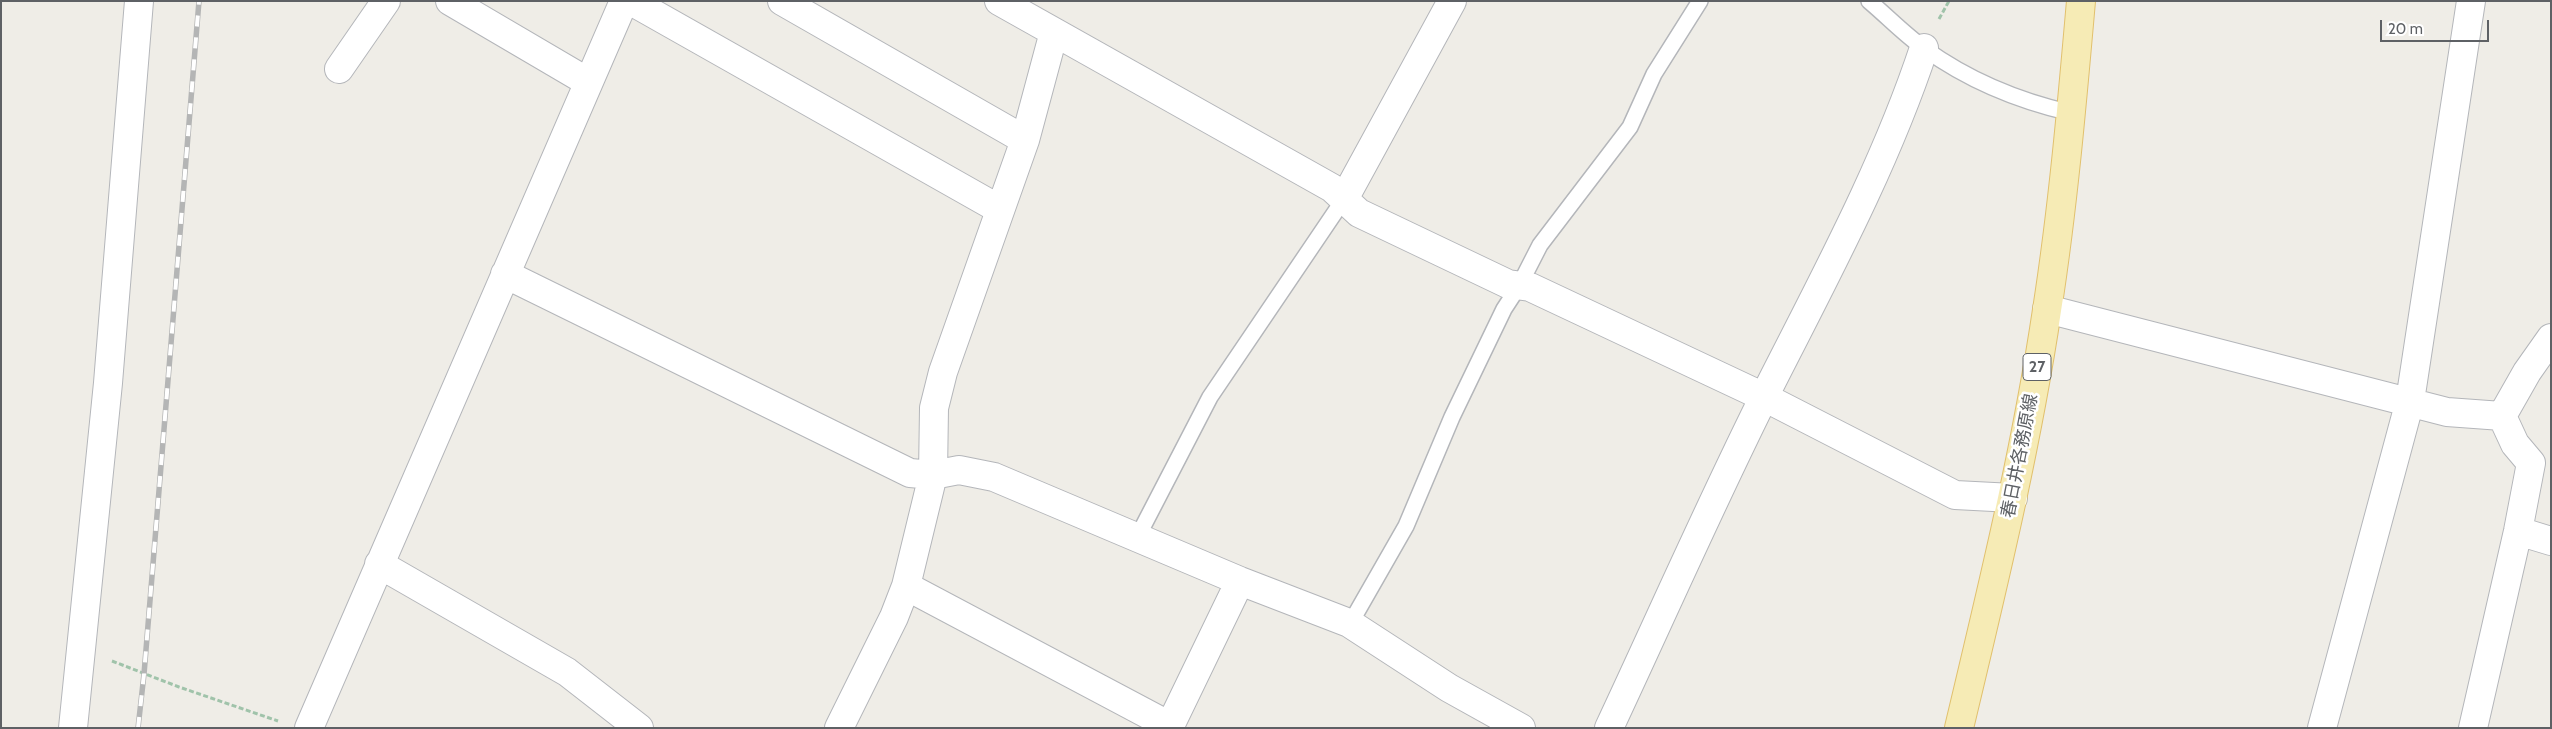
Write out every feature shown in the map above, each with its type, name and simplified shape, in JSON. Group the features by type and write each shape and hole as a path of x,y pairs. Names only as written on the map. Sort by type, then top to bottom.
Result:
{"main road":[{"name":"春日井各務原線","path":"1960,728 2013,498 2047,309 2071,113 2081,1"}],"street":[{"path":"73,728 108,373 139,1"},
{"path":"338,69 386,1"},
{"path":"450,1 588,82"},
{"path":"309,728 624,1"},
{"path":"630,1 999,209"},
{"path":"782,1 1025,140"},
{"path":"998,1 1332,188 1359,213 1508,284 1530,287 1764,397 1955,494 2013,498"},
{"path":"1344,199 1452,1"},
{"path":"2322,728 2410,402 2471,1"},
{"path":"841,727 894,618 906,586 933,475 934,408 943,372 999,209 1025,140 1054,32"},
{"path":"1609,728 1764,397 1846,237 1909,91 1924,48"},
{"path":"505,274 910,473 933,475 959,470 994,477 1240,581 1350,624 1449,688 1520,728"},
{"path":"2047,309 2447,412 2502,416"},
{"path":"2502,416 2527,372 2551,338"},
{"path":"2473,728 2532,463 2515,444 2502,416"},
{"path":"2518,531 2551,541"},
{"path":"380,564 567,672 638,728"},
{"path":"906,586 1169,727 1240,581"}],"lane":[{"path":"1350,624 1406,526 1452,417 1504,309 1519,286 1540,245 1630,127 1654,74 1700,1"},
{"path":"1869,1 1924,48 1963,74 2038,105 2071,113"},
{"path":"1137,538 1210,397 1344,199"}],"path":[{"path":"82,648 144,674 279,722"}],"railway":[{"path":"138,728 199,1"}]}
